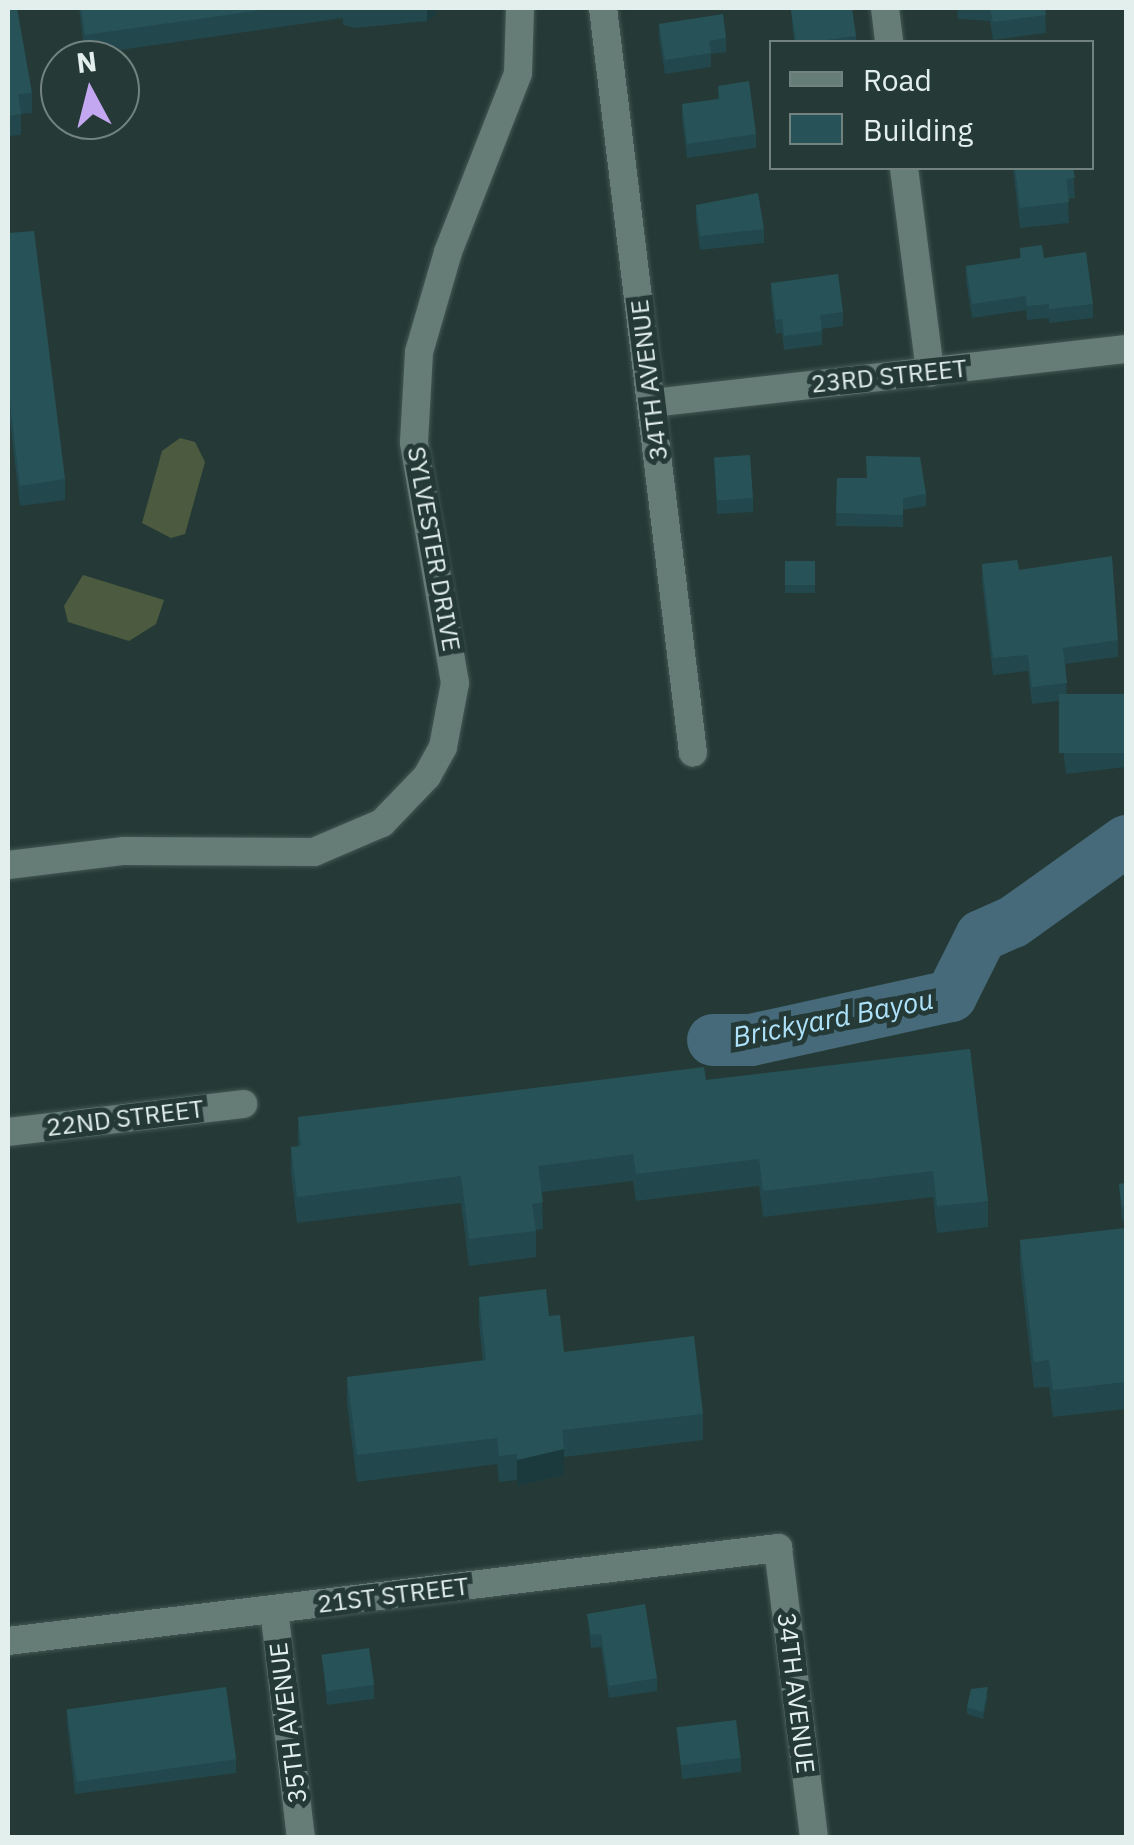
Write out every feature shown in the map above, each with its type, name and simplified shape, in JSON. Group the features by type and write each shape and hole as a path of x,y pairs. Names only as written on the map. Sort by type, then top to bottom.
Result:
{"street":[{"name":"SYLVESTER DRIVE","path":"8,865 124,851 314,852 382,822 427,776 443,747 455,669 420,489 418,352 448,252 518,73 520,8"},
{"name":"34TH AVENUE","path":"603,8 693,753"},
{"path":"884,8 889,40"},
{"path":"904,170 930,372"},
{"name":"23RD STREET","path":"652,403 1126,350"},
{"name":"22ND STREET","path":"8,1132 242,1104"},
{"name":"34TH AVENUE","path":"778,1548 814,1838"},
{"name":"21ST STREET","path":"8,1641 778,1548"},
{"name":"35TH AVENUE","path":"274,1610 301,1838"}],"green space":[{"path":"180,438 195,442 205,462 185,534 171,538 142,523 162,451"},
{"path":"83,575 164,600 156,624 129,641 68,622 64,606"}],"building":[{"path":"8,8 17,8 32,93 18,94 21,114 8,116"},
{"path":"81,8 276,8 85,35"},
{"path":"852,8 856,36 796,40 791,10"},
{"path":"990,8 1045,8 1046,15 993,22"},
{"path":"723,14 726,38 709,41 711,53 665,60 659,24"},
{"path":"749,81 756,134 687,144 682,104 720,99 718,86"},
{"path":"1015,170 1073,170 1075,178 1066,179 1069,202 1020,208"},
{"path":"758,193 764,229 700,236 696,205"},
{"path":"34,231 65,479 20,486 8,385 8,233"},
{"path":"1042,245 1044,258 1086,252 1093,304 1049,309 1049,304 1027,306 1026,296 972,304 966,266 1021,258 1020,248"},
{"path":"838,274 843,312 820,315 822,331 784,336 782,319 776,320 771,283"},
{"path":"750,455 753,498 717,500 714,458"},
{"path":"866,456 920,457 926,494 903,498 903,515 836,513 837,478 867,478"},
{"path":"1112,556 1118,640 1063,648 1067,683 1032,687 1028,655 993,658 982,564 1017,560 1019,570"},
{"path":"785,561 815,561 815,585 785,585"},
{"path":"1059,694 1126,694 1126,753 1059,753"},
{"path":"970,1049 988,1201 937,1206 933,1171 763,1191 759,1159 636,1174 633,1154 538,1166 543,1202 532,1204 536,1231 469,1239 461,1176 297,1197 291,1147 301,1146 298,1117 704,1067 706,1080"},
{"path":"1126,1183 1126,1206 1122,1207 1119,1184"},
{"path":"1126,1228 1126,1382 1053,1390 1049,1360 1034,1362 1020,1240"},
{"path":"546,1289 549,1316 560,1315 564,1352 694,1336 703,1414 562,1430 564,1449 517,1460 517,1454 499,1456 497,1438 357,1455 347,1377 486,1360 479,1297"},
{"path":"645,1604 657,1678 609,1686 601,1634 591,1635 587,1614"},
{"path":"369,1648 374,1685 327,1691 321,1655"},
{"path":"226,1687 236,1759 77,1782 67,1709"},
{"path":"988,1687 983,1712 967,1707 971,1689"},
{"path":"736,1720 741,1758 681,1765 676,1727"}],"waterway":[{"name":"Brickyard Bayou","path":"713,1040 751,1040 951,996 981,936 1013,922 1126,841"}]}
